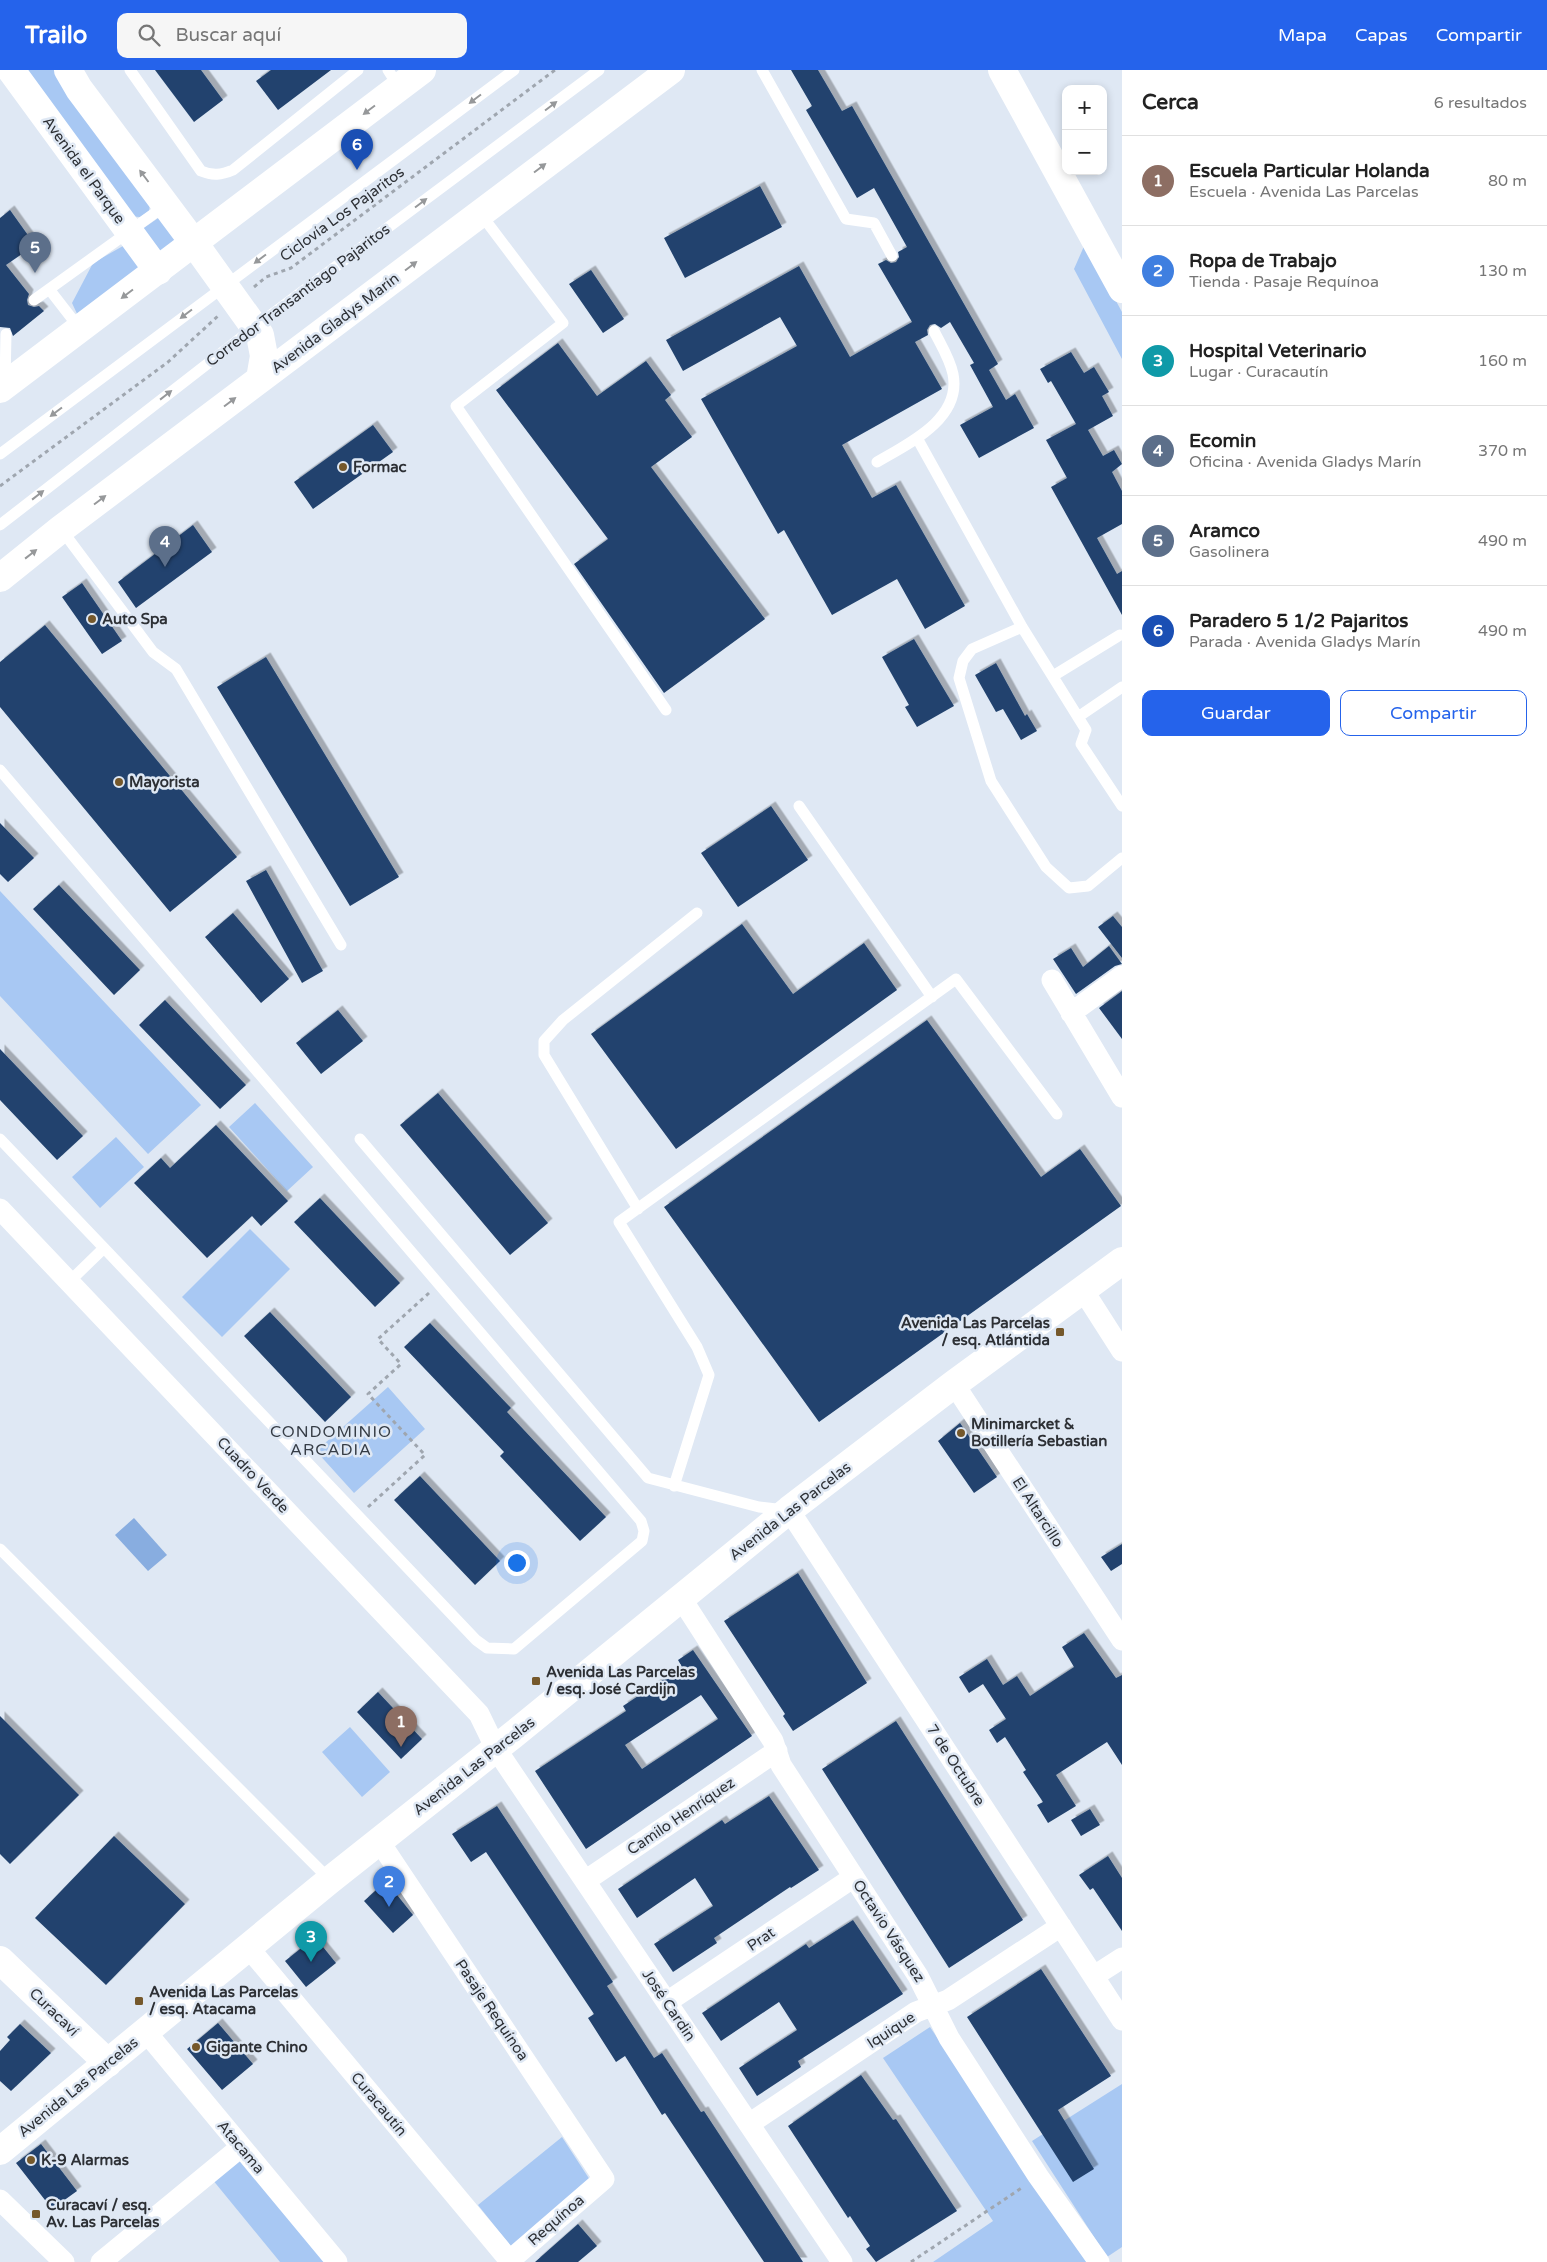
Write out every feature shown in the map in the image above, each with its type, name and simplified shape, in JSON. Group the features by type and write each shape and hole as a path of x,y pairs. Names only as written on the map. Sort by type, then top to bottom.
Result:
{"street":[{"name":"Avenida el Parque","path":"11,70 158,271"},
{"path":"68,70 79,89 256,326 263,344 264,356 260,379"},
{"path":"2,387 194,243 393,78 422,70"},
{"name":"Avenida Gladys Marín","path":"0,578 61,529 671,70"},
{"path":"1002,70 1122,289"},
{"path":"1071,1013 1122,976"},
{"path":"1052,980 1122,1097"},
{"name":"Cuadro Verde","path":"0,1209 479,1714 496,1748"},
{"name":"Avenida Las Parcelas","path":"0,2151 330,1880 789,1510 954,1384 1122,1261"},
{"path":"1083,1290 1122,1350"},
{"name":"El Altarcillo","path":"954,1384 1122,1640"},
{"name":"7 de Octubre","path":"789,1510 1122,2020"},
{"name":"Octavio Vásquez","path":"681,1598 773,1741 781,1765 918,1976 949,2038 1038,2176 1099,2262"},
{"name":"José Cardin","path":"496,1748 842,2262"},
{"name":"Camilo Henríquez","path":"585,1881 776,1751"},
{"name":"Pasaje Requínoa","path":"379,1841 604,2179"},
{"name":"Prat","path":"667,2002 854,1877"},
{"name":"Iquique","path":"749,2124 916,2012 948,2000 1062,1926"},
{"name":"Curacautín","path":"248,1947 509,2261"},
{"path":"1094,1976 1122,1958"},
{"name":"Curacaví","path":"0,1960 108,2064"},
{"name":"Atacama","path":"146,2032 337,2262"},
{"path":"101,2262 241,2147"},
{"name":"Requínoa","path":"509,2261 604,2179"},
{"path":"0,2200 64,2262"}],"lane":[{"path":"130,70 201,171 210,175 221,175 233,170 358,70"},
{"path":"0,454 230,292 514,70"},
{"name":"Corredor Transantiago Pajaritos","path":"0,525 256,326 598,70"},
{"path":"762,70 846,219 874,224 892,256"},
{"path":"34,300 166,205"},
{"path":"480,213 563,323 456,406 666,710"},
{"path":"50,289 80,329"},
{"path":"877,462 932,429 952,399 954,376 934,331"},
{"path":"2,387 6,334"},
{"path":"917,438 1022,627 1086,730 1081,744 1122,806"},
{"path":"61,529 153,652 176,669 340,945"},
{"path":"1022,627 972,649 963,661 959,678 991,781 1046,867 1069,888 1088,886 1122,858"},
{"path":"1053,676 1120,635"},
{"path":"1078,717 1122,687"},
{"path":"0,770 641,1521 644,1531 642,1540 514,1649 500,1650 487,1648 476,1640 0,1139"},
{"path":"799,806 932,997"},
{"path":"638,1208 544,1055 544,1041 563,1020 696,913"},
{"path":"674,1486 709,1374 697,1347 620,1222 956,979 1057,1114"},
{"path":"360,1139 648,1478 759,1507 789,1510"},
{"path":"69,1282 104,1248"},
{"path":"0,1548 330,1880"}],"path":[{"name":"Ciclovía Los Pajaritos","path":"0,486 168,362 230,292 291,268 555,70"},
{"path":"358,1516 425,1455 368,1394 401,1364 378,1339 439,1284"},
{"path":"911,2262 1038,2176"}],"shaded area":[{"path":"22,70 56,70 151,199 149,211 140,217 127,216"},
{"path":"164,214 182,240 156,258 138,232"},
{"path":"1085,244 1122,312 1122,359 1074,269"},
{"path":"123,246 142,269 79,318 72,303 93,263"},
{"path":"0,891 201,1105 148,1154 0,996"},
{"path":"255,1103 313,1167 287,1191 229,1127"},
{"path":"116,1137 144,1167 100,1208 72,1177"},
{"path":"250,1229 290,1269 222,1337 182,1297"},
{"path":"388,1387 425,1429 354,1493 316,1451"},
{"path":"134,1518 167,1555 148,1571 115,1535"},
{"path":"350,1727 390,1772 362,1797 322,1752"},
{"path":"930,2027 1088,2262 933,2262 993,2221 883,2058"},
{"path":"1122,2084 1122,2247 1107,2257 1032,2141"},
{"path":"562,2137 590,2180 513,2249 478,2205"},
{"path":"240,2156 328,2262 280,2262 212,2179"}],"building":[{"path":"155,70 201,70 223,100 194,122"},
{"path":"271,70 331,70 278,110 256,81"},
{"path":"791,70 818,70 842,111 852,106 998,364 989,370 1006,400 1015,394 1034,428 979,458 960,425 993,407 970,365 974,363 950,322 941,328 935,324 930,325 927,330 928,335 915,342 942,389 842,445 872,498 896,485 965,606 925,629 897,579 832,615 784,530 778,534 701,399 797,346 780,317 683,371 666,340 799,266 850,357 912,322 878,264 886,260 891,263 896,262 899,257 898,252 907,247 874,188 857,198 806,110 812,106"},
{"path":"760,186 782,227 685,278 664,238"},
{"path":"10,210 35,245 6,265 29,294 28,305 39,306 44,311 13,336 10,328 0,327 0,218"},
{"path":"591,270 624,319 603,333 569,284"},
{"path":"558,343 597,396 646,361 671,395 665,400 692,437 651,467 765,619 664,693 574,564 608,539 496,390"},
{"path":"1071,352 1084,373 1094,367 1109,392 1102,396 1113,416 1088,430 1103,456 1114,450 1122,464 1112,472 1122,491 1122,524 1097,538 1117,574 1122,571 1122,615 1051,487 1067,478 1046,440 1076,424 1051,381 1048,383 1040,369"},
{"name":"Formac","path":"373,425 393,452 313,509 294,482"},
{"path":"193,525 212,552 136,608 118,582"},
{"name":"Auto Spa","path":"82,583 122,641 102,654 62,597"},
{"name":"Mayorista","path":"45,625 237,857 170,912 0,707 0,662"},
{"path":"914,639 954,706 917,727 905,707 909,705 882,657"},
{"path":"266,657 399,877 350,906 217,687"},
{"path":"996,663 1025,716 1027,714 1037,731 1021,740 1003,709 996,712 975,675"},
{"path":"771,806 808,860 738,907 701,853"},
{"path":"0,823 34,858 8,882 0,874"},
{"path":"266,870 323,971 302,983 246,881"},
{"path":"59,885 140,970 114,995 33,909"},
{"path":"233,913 289,979 261,1003 205,937"},
{"path":"1113,916 1122,927 1122,958 1098,927"},
{"path":"742,924 793,994 864,943 897,990 676,1149 591,1034"},
{"path":"1109,946 1122,964 1115,966 1076,994 1053,959 1071,948 1083,967"},
{"path":"1122,991 1122,1039 1099,1008"},
{"path":"165,1000 246,1085 220,1109 139,1025"},
{"path":"338,1010 363,1041 321,1074 296,1043"},
{"path":"927,1020 1041,1177 1080,1149 1121,1206 819,1422 664,1207"},
{"path":"0,1049 83,1136 57,1160 0,1100"},
{"path":"438,1093 548,1223 510,1255 400,1125"},
{"path":"216,1125 288,1201 261,1226 252,1216 207,1258 134,1183 161,1158 170,1168"},
{"path":"320,1198 400,1283 375,1307 294,1222"},
{"path":"270,1312 351,1397 325,1422 244,1336"},
{"path":"430,1323 511,1408 507,1412 606,1517 580,1541 500,1456 504,1452 404,1347"},
{"path":"960,1423 997,1477 974,1493 938,1441"},
{"path":"420,1476 500,1561 475,1585 394,1500"},
{"path":"1122,1544 1122,1564 1111,1571 1101,1557"},
{"path":"798,1573 867,1683 793,1731 783,1716 785,1714 724,1621"},
{"path":"1084,1633 1116,1678 1122,1675 1122,1765 1107,1742 1056,1775 1076,1806 1048,1823 1037,1805 1043,1802 1023,1772 1026,1770 1005,1737 997,1743 989,1730 1006,1719 983,1684 969,1693 959,1677 987,1659 1003,1685 1017,1676 1030,1696 1074,1667 1062,1647"},
{"path":"693,1650 752,1736 586,1849 535,1771 626,1711 623,1706 682,1667 678,1660","holes":["701,1695 718,1719 642,1769 625,1745"]},
{"path":"378,1692 422,1739 401,1759 357,1712"},
{"path":"0,1716 79,1795 10,1864 0,1854"},
{"path":"896,1721 1023,1920 949,1968 822,1769"},
{"path":"769,1796 819,1870 714,1938 717,1943 673,1972 654,1944 713,1906 695,1878 637,1918 618,1889 722,1820 725,1824"},
{"path":"497,1806 613,1982 607,1986 654,2058 662,2053 701,2112 704,2111 803,2262 764,2262 665,2113 662,2115 625,2056 616,2062 588,2018 594,2014 486,1852 471,1862 452,1834"},
{"path":"1090,1809 1100,1825 1081,1836 1071,1820"},
{"path":"114,1836 185,1904 106,1985 35,1918"},
{"path":"1108,1856 1122,1878 1122,1931 1093,1888 1090,1890 1079,1875"},
{"path":"386,1881 413,1915 393,1933 364,1901"},
{"path":"853,1920 903,1994 798,2061 801,2067 757,2096 739,2068 797,2030 779,2002 721,2041 702,2013 806,1944 809,1948"},
{"path":"315,1937 336,1963 306,1987 285,1961"},
{"path":"1041,1969 1111,2076 1058,2110 1094,2169 1073,2182 967,2017"},
{"path":"218,2023 253,2064 222,2090 187,2049"},
{"path":"20,2024 51,2053 11,2091 0,2081 0,2051 10,2040 7,2037"},
{"path":"861,2075 893,2120 896,2119 957,2211 876,2262 866,2249 870,2246 850,2216 848,2218 788,2126"},
{"path":"41,2144 77,2191 52,2209 16,2163"},
{"path":"578,2224 597,2246 578,2262 535,2262"}],"place":[{"name":"Paradero 5 1/2 Pajaritos","path":"357,170"},
{"name":"Aramco","path":"35,273"},
{"name":"Formac","path":"343,467"},
{"name":"Ecomin","path":"165,567"},
{"name":"Auto Spa","path":"92,619"},
{"name":"Mayorista","path":"119,782"},
{"name":"Avenida Las Parcelas / esq. Atlántida","path":"1060,1332"},
{"name":"Minimarcket & Botillería Sebastian","path":"961,1433"},
{"name":"Avenida Las Parcelas / esq. José Cardijn","path":"536,1681"},
{"name":"Escuela Particular Holanda","path":"401,1747"},
{"name":"Ropa de Trabajo","path":"389,1907"},
{"name":"Hospital Veterinario","path":"311,1962"},
{"name":"Avenida Las Parcelas / esq. Atacama","path":"139,2001"},
{"name":"Gigante Chino","path":"196,2047"},
{"name":"K-9 Alarmas","path":"31,2160"},
{"name":"Curacaví / esq. Av. Las Parcelas","path":"36,2214"}],"district":[{"name":"CONDOMINIO ARCADIA","path":"331,1440"}]}
